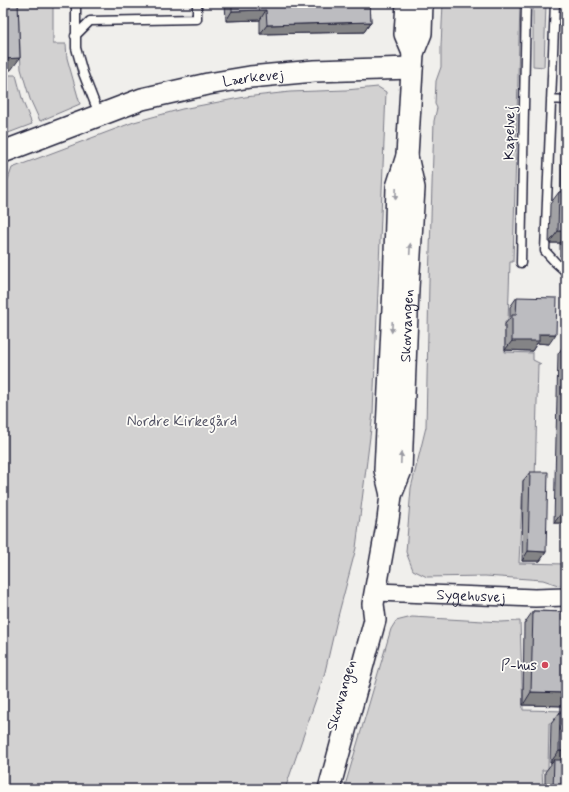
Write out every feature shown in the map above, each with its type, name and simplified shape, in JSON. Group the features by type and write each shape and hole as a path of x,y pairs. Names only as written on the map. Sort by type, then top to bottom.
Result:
{"street":[{"name":"Skovvangen","path":"407,3 405,34 413,61"},
{"name":"Skovvangen","path":"329,789 375,620 374,598 391,495 385,470 394,288 397,187 407,156 413,61 421,33 422,3"},
{"name":"Lærkevej","path":"3,152 142,99 208,84 250,77 413,61"},
{"name":"Sygehusvej","path":"374,598 535,601 566,597"},
{"name":"Skovvangen","path":"315,789 363,617 374,598"}],"lane":[{"path":"76,3 76,48 83,73 99,115"},
{"path":"75,36 90,21 197,20 197,3"},
{"name":"Kapelvej","path":"521,263 526,3"},
{"path":"555,3 545,251 566,272"},
{"path":"551,99 566,100"}],"green space":[{"path":"18,3 53,3 53,44 66,44 67,58 80,104 40,121 30,99 21,69"},
{"path":"443,3 520,3 513,262 510,262 508,322 505,322 505,352 533,353 533,360 541,364 538,364 535,480 523,480 519,563 566,564 566,585 558,585 543,580 485,576 427,577 413,570 406,552 411,488 426,427 434,121 437,108 435,104 436,81 441,67"},
{"path":"533,3 546,3 544,67 533,66"},
{"path":"3,75 16,75 23,102 32,124 3,135"},
{"name":"Nordre Kirkegård","path":"378,87 386,92 373,413 356,548 324,676 285,789 3,789 3,201 6,200 5,188 12,168 134,122 182,109 245,97 290,92"},
{"path":"412,617 501,622 520,621 523,710 566,711 566,723 549,723 548,770 542,770 543,789 344,789 391,629 396,621"}],"building":[{"path":"3,3 18,3 20,58 3,59"},
{"path":"232,3 370,3 371,22 267,25 266,10 232,11"},
{"path":"559,192 566,192 566,231 558,231"},
{"path":"517,297 557,298 556,334 539,334 539,341 512,341 512,315 516,315"},
{"path":"566,357 566,511 563,511"},
{"path":"530,472 548,472 546,552 528,551"},
{"name":"P-hus","path":"533,611 566,612 566,693 531,692"},
{"path":"560,712 566,712 566,751 559,751"},
{"path":"554,760 566,760 566,789 553,789"}],"place":[{"name":"P-hus","path":"545,665"}]}
